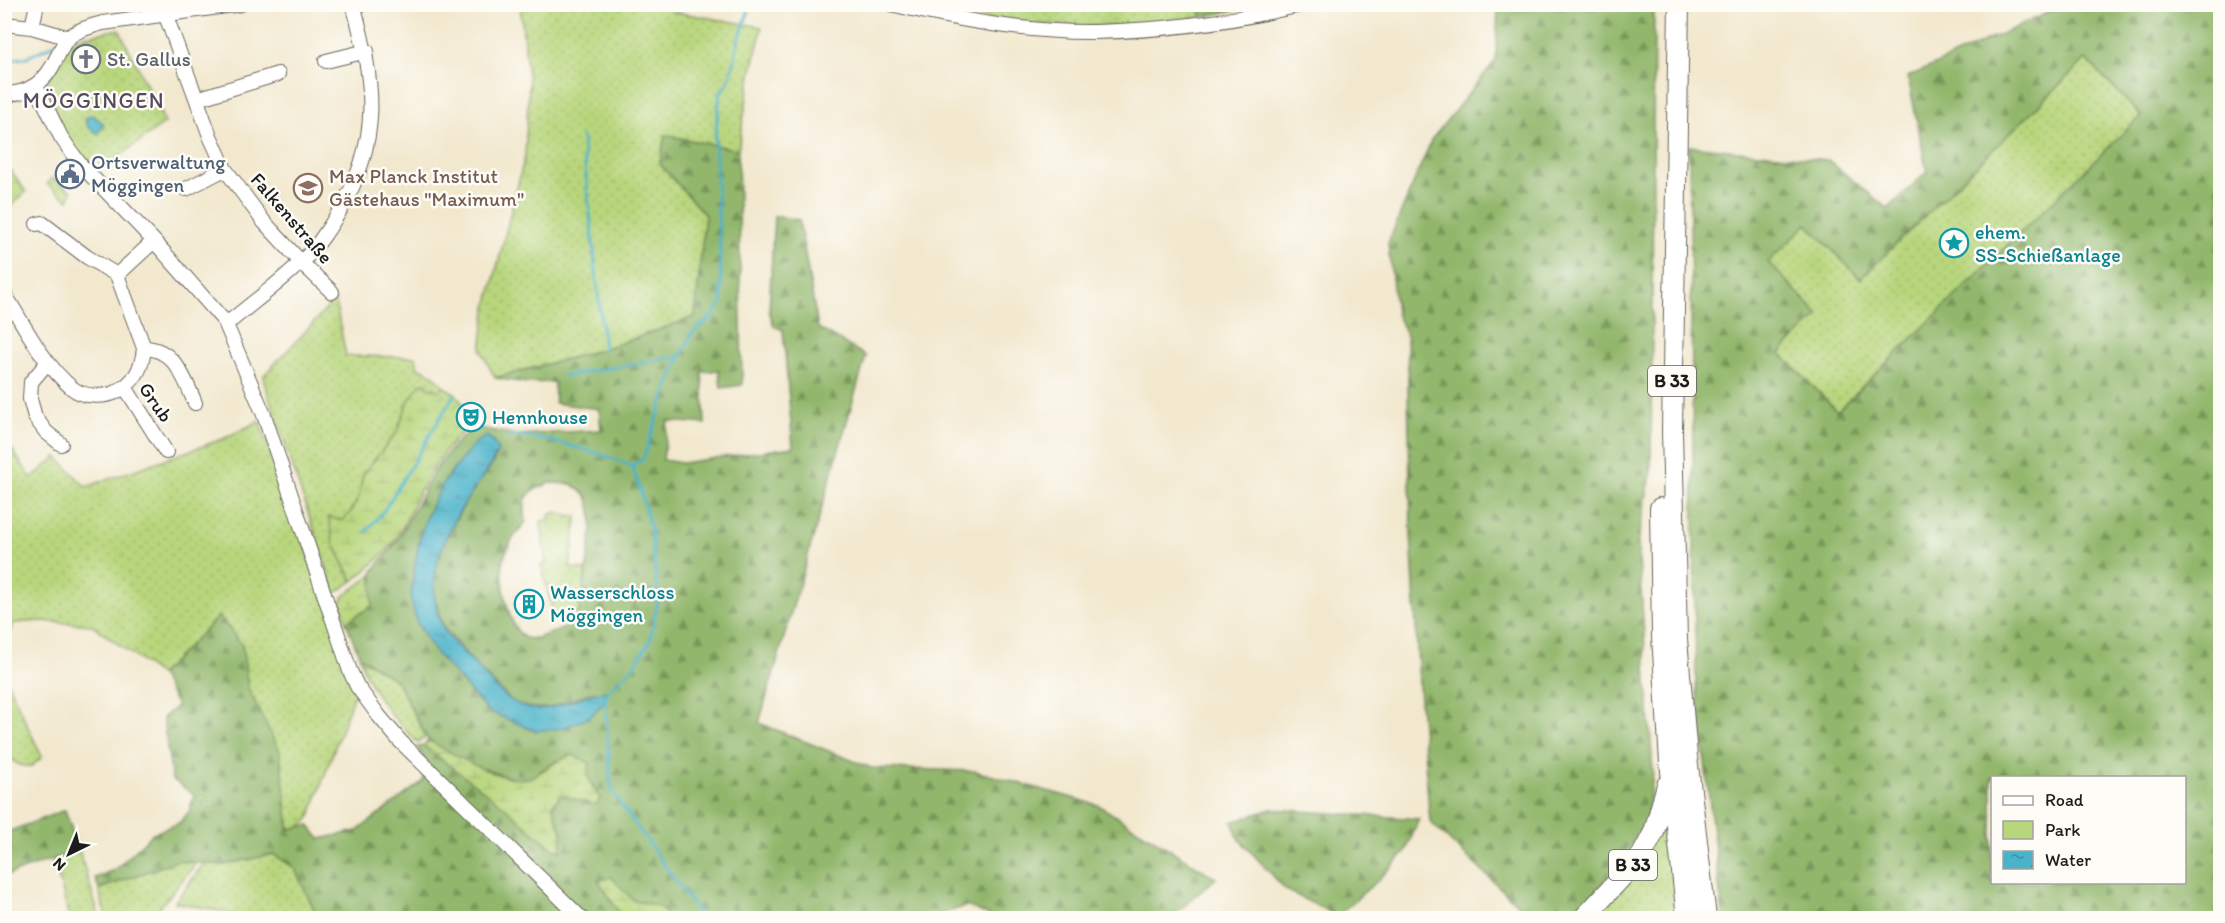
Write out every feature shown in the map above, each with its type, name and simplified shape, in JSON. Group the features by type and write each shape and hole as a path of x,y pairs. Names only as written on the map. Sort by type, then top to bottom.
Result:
{"highway":[{"name":"B 33","path":"1666,4 1660,432 1662,636 1670,762 1687,918"},
{"name":"B 33","path":"1679,4 1672,420 1676,604 1688,758 1706,918"},
{"name":"B 33","path":"1584,918 1642,855 1654,832 1664,800 1670,762"}],"street":[{"path":"32,27 37,4"},
{"path":"4,94 23,92 36,86 51,70 69,38 103,23 172,11 241,4"},
{"path":"225,322 233,319 301,262 326,234 347,198 365,154 371,111 367,51 353,4"},
{"path":"891,4 946,17 1018,28 1095,32 1232,20 1304,4"},
{"name":"Falkenstraße","path":"172,11 198,99 225,169 264,222 332,292"},
{"path":"4,24 32,27 69,38"},
{"path":"326,61 367,51"},
{"path":"198,99 278,74"},
{"path":"36,86 61,137 71,152 225,322 264,415 357,686 400,741 581,918"},
{"name":"Falkenstraße","path":"186,189 225,169"},
{"path":"37,224 42,223 87,257 117,274 144,348 143,361 137,376 125,387"},
{"path":"117,274 154,241"},
{"name":"Grub","path":"4,293 48,363 73,390 88,396 110,395 125,387 166,452"},
{"path":"144,348 156,348 169,356 183,375 195,403"},
{"path":"48,363 31,382 30,399 34,417 46,432 61,444"}],"green space":[{"path":"1198,4 1202,17 1118,26 1017,23 939,10 938,5"},
{"path":"520,5 669,5 670,11 762,27 738,150 665,135 660,164 705,215 695,317 604,349 495,378 481,350 486,311 525,156 529,85"},
{"path":"1198,5 1260,5 1202,17"},
{"path":"1498,5 1654,5 1651,474 1638,542 1653,773 1647,823 1576,918 1532,918 1430,822 1420,703 1411,533 1407,337 1396,313 1388,243 1432,139 1496,60"},
{"path":"2064,5 2220,5 2220,918 1723,918 1696,684 1689,146 1828,160 1888,209 1927,172 1908,77","holes":["2086,59 2141,116 1837,411 1780,353 1819,315 1768,262 1807,224 1860,279"]},
{"path":"119,29 165,123 92,176 68,147 44,89 68,46 76,38"},
{"name":"ehem. SS-Schießanlage","path":"2086,59 2141,116 1837,412 1780,353 1767,262 1807,224 1860,278"},
{"path":"665,135 738,150 742,385 721,388 719,370 702,372 705,424 668,421 663,460 682,463 793,447 783,330 774,326 769,311 774,216 799,220 818,328 866,356 759,723 871,768 975,771 1098,805 1216,878 1170,918 995,918 967,906 927,918 669,918 659,906 634,901 599,881 623,918 588,918 564,895 560,901 565,918 318,918 294,867 273,854 224,865 176,861 99,889 95,878 116,869 152,834 179,823 189,812 194,795 172,779 163,718 177,706 160,675 219,616 242,645 248,688 280,752 289,829 309,825 320,839 357,831 423,781 425,760 417,747 424,746 506,807 551,847 561,851 562,832 552,806 561,795 600,798 587,776 557,760 530,778 515,779 471,765 428,740 397,681 360,657 346,622 371,606 373,571 398,540 434,472 454,445 473,427 517,435 601,430 599,409 555,403 554,382 527,383 495,378 604,349 695,317 705,215 660,164","holes":["491,439 498,450 493,463 471,493 440,548 434,578 434,597 444,629 482,672 515,704 530,708 549,708 596,691 535,731 411,600 443,483 457,468 464,456","550,483 572,484 587,496 592,519 589,552 578,614 569,624 556,631 529,639 520,633 510,615 504,591 503,561 512,540 526,522 525,501 527,496"]},
{"path":"5,163 26,192 4,211"},
{"path":"51,178 72,191 68,200 47,184"},
{"path":"335,300 346,356 416,357 418,368 433,375 444,387 439,391 428,387 408,402 397,432 363,474 359,497 350,513 342,521 329,517 345,568 353,581 335,593 264,382 264,375"},
{"path":"426,383 428,387 438,391 444,387 455,393 464,405 459,418 467,427 431,472 396,539 353,581 333,543 329,517 342,521 350,513 359,497 363,474 397,432 408,402 420,384"},
{"path":"259,421 357,686 309,819 291,835 276,746 248,688 242,645 218,617 160,675 92,625 42,621 14,623 5,638 5,439 31,478 57,457 86,487 223,439"},
{"path":"556,512 577,517 570,568 586,570 579,613 553,614 541,565 546,564 541,521 550,519 549,515"},
{"path":"372,575 372,606 346,622 341,603 344,596"},
{"path":"360,657 397,681 426,737 417,742 399,723 375,692"},
{"path":"4,675 42,757 32,766 16,763 10,759 6,751"},
{"path":"428,740 479,767 508,778 531,777 572,755 590,763 587,776 600,799 596,805 561,795 552,805 562,832 561,851 551,847 505,807 424,746"},
{"path":"1271,809 1419,819 1405,853 1337,916 1286,890 1239,839 1232,822"},
{"path":"65,810 79,850 5,876 5,833"},
{"path":"1665,821 1668,822 1678,918 1589,918"},
{"path":"79,850 99,918 69,918 61,885 51,860"},
{"path":"273,854 294,867 318,918 241,918 229,913 175,902 205,862 224,865"},
{"path":"176,861 197,862 151,918 106,918 99,889"},
{"path":"611,877 634,901 659,906 669,918 623,918 599,881"}],"water":[{"path":"93,115 104,124 98,134 88,127 85,120 88,116"},
{"path":"486,436 491,439 498,450 490,467 462,507 445,540 435,574 434,592 437,610 443,628 452,641 498,690 520,705 528,708 549,708 598,692 608,691 605,701 590,717 563,728 535,731 488,711 434,651 417,623 411,600 412,584 419,542 427,515 443,483 474,444"}],"waterway":[{"path":"564,376 681,356 692,333 712,317 722,302 715,138 720,93 727,84 733,67 738,42 751,4"},
{"path":"4,60 25,58 57,43"},
{"path":"582,137 604,349"},
{"path":"508,436 552,441 632,466 643,459 680,358"},
{"path":"366,532 385,509 454,395"},
{"path":"632,466 651,531 658,599 650,641 632,668 608,691 605,701 611,790 702,918"}],"place":[{"name":"St. Gallus","path":"86,59"},
{"name":"Ortsverwaltung Möggingen","path":"70,174"},
{"name":"Max Planck Institut Gästehaus \"Maximum\"","path":"308,188"},
{"name":"ehem. SS-Schießanlage","path":"1954,243"},
{"name":"Hennhouse","path":"471,417"},
{"name":"Wasserschloss Möggingen","path":"529,604"}],"district":[{"name":"MÖGGINGEN","path":"94,100"}]}
